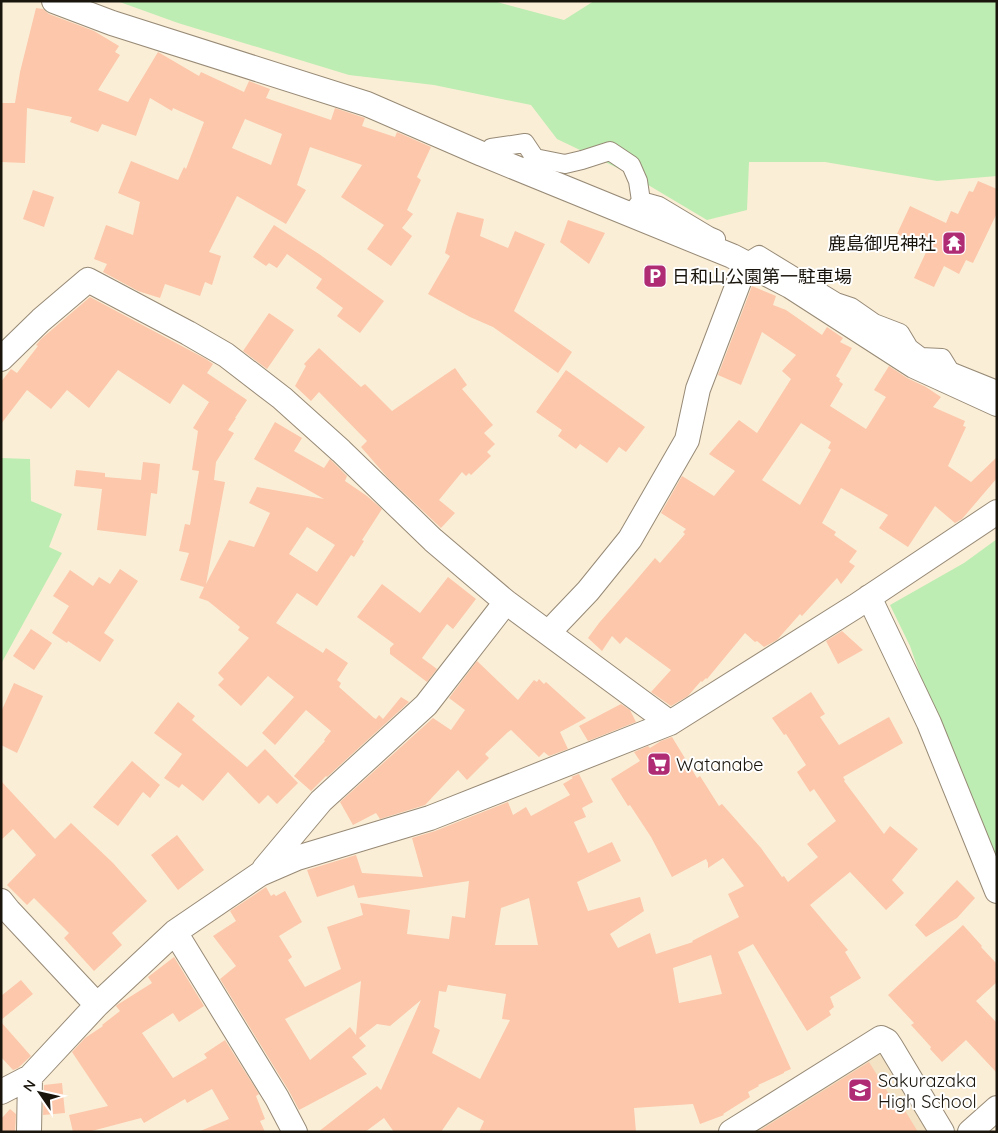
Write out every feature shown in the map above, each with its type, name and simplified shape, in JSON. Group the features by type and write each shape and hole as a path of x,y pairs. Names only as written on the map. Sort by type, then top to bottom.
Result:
{"street":[{"path":"54,1 112,23 367,104 482,154 529,164 636,208 732,256 752,259 836,302 851,307 874,323 900,333 909,348 921,357 942,358 950,371 997,390"},
{"path":"491,148 525,143 529,164"},
{"path":"529,164 564,164 610,151 631,165 638,181 636,208"},
{"path":"752,259 790,286 914,366 997,404"},
{"path":"548,633 588,591 630,539 687,440 698,389 752,259"},
{"path":"1,359 41,320 88,280 188,333 226,355 282,398 341,451 433,540 506,602 670,722"},
{"path":"29,1132 11,1089 175,932 260,874 297,858 430,818 670,722 869,597 997,512"},
{"path":"869,597 929,723 997,891"},
{"path":"260,874 322,801 426,705 506,602"},
{"path":"1,901 97,1005"},
{"path":"175,932 277,1098 295,1132"},
{"path":"731,1132 881,1038 887,1041 891,1047 942,1132"},
{"path":"970,1132 997,1108"}],"shaded area":[{"name":"Sakurazaka High School","path":"880,1048 932,1132 746,1132"}],"green space":[{"path":"117,1 493,1 564,20 594,1 997,1 997,176 937,181 825,162 749,162 747,210 707,220 628,173 557,139 531,105 434,85 349,75 178,23"},
{"path":"1,458 30,459 31,501 62,514 49,547 62,553 1,664"},
{"path":"997,539 997,861 925,689 910,646 890,605 964,563"}],"building":[{"path":"36,8 43,9 49,14 94,31 119,46 115,52 120,55 98,90 128,102 158,52 199,76 201,72 244,92 249,81 270,89 266,98 331,120 335,108 365,118 362,126 395,137 397,132 431,147 417,177 421,180 407,210 413,214 402,228 412,236 391,266 367,249 384,225 341,197 362,165 310,147 297,185 306,190 286,224 237,196 209,252 221,256 212,285 205,282 200,296 165,284 160,298 138,291 103,272 107,264 94,259 106,225 133,235 140,202 118,193 131,161 178,180 184,167 186,169 204,122 173,108 172,111 150,98 136,136 102,124 98,132 70,122 72,117 27,108 25,163 1,162 1,103 15,103 20,72","holes":["245,119 282,134 271,165 232,148"]},
{"path":"978,181 997,189 997,213 973,263 966,260 959,274 944,266 934,287 914,278 928,248 897,234 910,206 946,223 951,211 958,214 969,191 973,192"},
{"path":"33,190 54,197 44,227 23,219"},
{"path":"457,212 484,219 480,236 508,248 515,231 545,244 514,311 572,352 558,373 493,327 428,294 450,256 445,253"},
{"path":"568,220 605,233 589,264 560,242"},
{"path":"274,225 319,254 384,301 360,333 337,316 343,308 316,288 322,279 287,254 277,268 269,263 266,266 253,257"},
{"path":"752,286 776,296 773,305 786,310 822,335 827,327 843,338 840,342 852,348 836,376 843,384 830,406 866,429 886,397 874,390 889,366 941,397 933,407 965,421 963,426 966,427 948,466 971,482 997,457 997,478 962,519 955,523 935,506 908,547 879,528 888,515 841,488 822,523 836,532 834,535 857,551 849,562 855,566 841,584 837,578 802,616 800,614 777,640 764,647 745,633 707,679 701,681 688,696 671,706 651,692 671,670 626,637 620,644 612,636 602,651 588,638 655,558 660,563 685,534 683,532 686,529 661,513 682,476 714,496 735,471 709,454 739,420 757,433 791,379 782,371 796,355 762,332 741,385 718,375","holes":["801,423 831,442 828,448 831,450 800,505 762,480"]},
{"path":"90,297 206,359 213,364 207,373 247,400 228,430 234,433 216,462 214,480 225,482 206,584 229,540 254,547 270,513 249,503 257,487 324,499 254,459 275,422 302,438 294,451 324,468 330,459 347,476 345,481 382,509 362,540 364,541 354,557 351,555 317,606 297,593 276,623 323,653 326,648 348,663 337,680 341,683 339,687 374,718 376,719 379,715 383,719 401,697 409,702 311,791 294,776 325,741 331,731 306,710 275,745 262,733 294,697 268,676 241,706 218,685 224,679 218,673 249,638 238,630 240,627 208,601 199,598 204,587 180,580 189,553 179,551 185,524 190,525 199,471 192,470 198,431 193,428 209,402 183,384 170,404 118,370 89,408 67,390 51,409 27,390 1,424 1,382 11,369 17,373 38,346 36,345","holes":["307,527 335,545 317,572 289,554"]},
{"path":"269,313 294,330 267,369 243,351"},
{"path":"319,348 361,387 365,384 392,411 455,368 467,385 462,389 493,425 484,433 495,444 487,452 491,456 471,475 469,473 466,476 462,472 439,500 455,513 441,528 388,478 361,447 367,441 319,392 311,401 295,386 306,366 304,364"},
{"path":"566,370 645,427 626,452 619,447 607,463 580,444 576,449 558,436 562,430 536,412"},
{"path":"143,462 160,464 157,494 151,493 146,536 97,530 102,489 74,486 76,470 105,473 105,477 141,480"},
{"path":"120,569 138,581 104,633 114,640 100,662 52,633 69,606 53,596 70,570 93,586 99,577 110,584"},
{"path":"448,577 476,599 453,629 447,624 422,658 437,669 427,682 390,654 390,648 394,644 357,617 382,584 420,613"},
{"path":"31,629 52,643 34,670 13,656"},
{"path":"842,631 863,650 838,664 826,641"},
{"path":"477,661 518,700 534,680 537,682 539,679 544,684 546,682 586,718 560,732 568,749 549,756 544,752 539,757 511,730 485,754 489,758 467,780 458,770 425,805 380,819 376,813 353,825 340,802 433,718 451,730 465,710 449,698"},
{"path":"14,683 43,696 17,753 1,745 1,712"},
{"path":"811,692 825,714 820,717 839,745 889,717 903,743 843,777 844,781 884,834 890,826 918,849 892,880 904,893 886,910 850,872 810,905 848,950 845,952 861,978 830,997 834,1007 829,1011 831,1015 807,1031 753,944 738,952 791,1069 758,1085 748,1092 750,1097 724,1115 700,1124 693,1104 634,1108 636,1132 479,1132 484,1121 458,1107 441,1132 394,1132 384,1118 365,1132 318,1132 377,1086 381,1090 421,1000 390,1026 377,1024 359,1038 366,1046 352,1057 367,1074 299,1110 220,979 236,966 213,936 236,921 230,911 266,887 271,896 274,894 276,896 285,891 302,922 279,936 292,957 288,960 305,987 341,969 327,927 363,915 360,903 410,910 407,934 449,939 452,916 465,918 469,881 358,898 354,885 317,897 307,870 356,855 362,873 423,877 412,838 435,831 508,802 513,815 526,807 531,816 570,795 563,784 573,778 571,777 579,774 593,802 582,808 586,817 574,822 588,853 612,842 621,861 577,882 588,911 640,897 644,911 610,934 618,948 650,933 656,954 693,942 739,917 728,894 744,886 723,858 708,868 706,859 672,877 651,837 611,779 640,761 634,752 648,746 650,748 672,737 697,778 700,776 719,806 722,804 788,882 818,857 807,844 836,821 814,789 810,792 797,772 806,765 786,734 784,735 772,718","holes":["529,898 538,945 495,945 501,908","711,955 722,994 679,1003 673,968","361,981 356,1035 350,1027 310,1060 285,1019","448,985 506,994 502,1019 510,1020 480,1079 432,1053 440,1030 434,1027 439,991 446,992"]},
{"path":"178,702 195,716 192,720 247,767 265,749 298,783 277,804 268,795 259,804 228,772 203,801 182,784 179,788 164,778 182,754 154,733"},
{"path":"621,704 630,710 636,722 588,741 579,726"},
{"path":"132,761 160,785 150,798 143,792 118,826 93,807"},
{"path":"1,781 55,839 71,823 113,863 147,901 112,933 122,945 94,971 64,938 69,933 34,898 27,905 7,885 36,855 13,829 1,840"},
{"path":"177,835 204,870 178,890 151,855"},
{"path":"957,880 975,898 957,918 926,937 915,925"},
{"path":"963,925 997,964 997,982 976,1001 997,1023 997,1073 966,1040 942,1062 911,1025 914,1023 888,995"},
{"path":"174,957 204,1006 179,1022 173,1013 142,1033 173,1078 207,1058 204,1054 225,1040 259,1094 256,1096 265,1119 260,1121 265,1132 198,1132 229,1119 212,1089 187,1103 185,1099 144,1123 141,1118 88,1132 73,1132 69,1115 108,1106 72,1052 85,1038 120,1011 117,1005 152,983 148,977"},
{"path":"21,980 33,994 1,1020 1,996"},
{"path":"1,1022 31,1056 13,1070 1,1057"},
{"name":"Sakurazaka High School","path":"869,1062 900,1112 904,1109 918,1132 757,1132"},
{"path":"62,1083 65,1113 43,1115 44,1085"},
{"path":"10,1109 16,1114 15,1132 1,1132 1,1119"}],"place":[{"name":"鹿島御児神社","path":"954,243"},
{"name":"日和山公園第一駐車場","path":"655,276"},
{"name":"Watanabe","path":"659,764"},
{"name":"Sakurazaka High School","path":"860,1090"}]}
